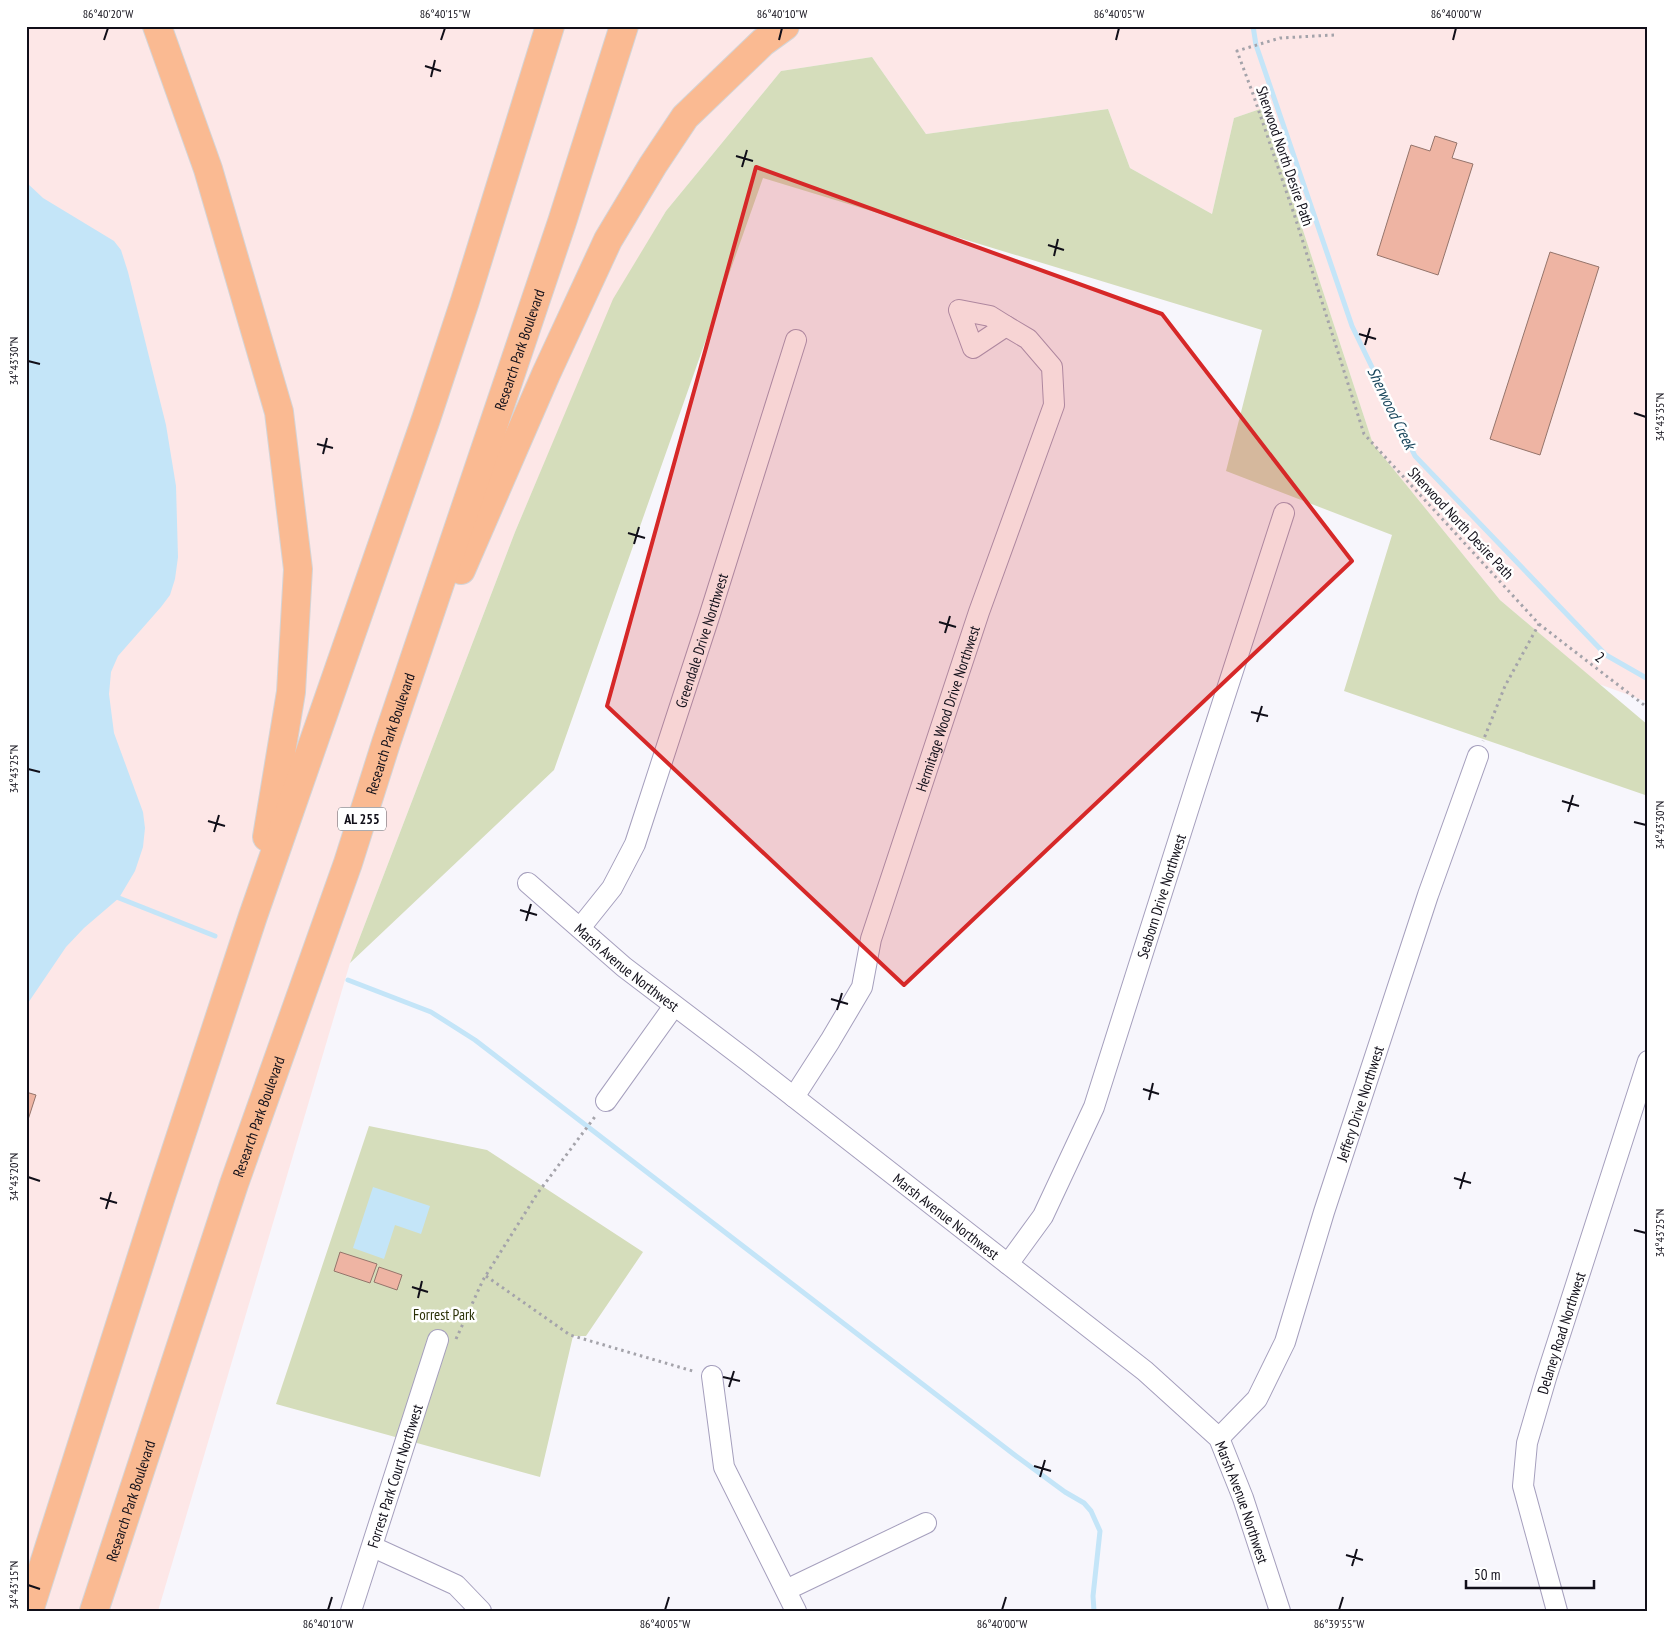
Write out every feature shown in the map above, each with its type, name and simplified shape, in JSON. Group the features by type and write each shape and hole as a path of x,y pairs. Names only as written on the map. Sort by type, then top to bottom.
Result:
{"highway":[{"path":"157,26 208,169 279,412 298,569 291,692 253,916"},
{"path":"29,1611 161,1196 253,916 426,419 465,301 550,26"},
{"name":"Research Park Boulevard","path":"94,1611 234,1184 348,863 386,743 558,232 624,26"},
{"path":"386,743 546,374 608,240 653,165 686,117 763,42 785,26"}],"street":[{"name":"Hermitage Wood Drive Northwest","path":"794,1097 862,987 871,939 914,808 979,612 1054,405 1052,367 1028,339 1006,326"},
{"name":"Greendale Drive Northwest","path":"580,928 612,888 635,844 796,340"},
{"name":"Seaborn Drive Northwest","path":"1008,1264 1043,1216 1094,1108 1284,513"},
{"name":"Jeffery Drive Northwest","path":"1219,1438 1257,1399 1285,1342 1324,1212 1428,895 1478,756"},
{"name":"Marsh Avenue Northwest","path":"528,884 624,967 794,1097 1145,1372 1219,1438 1243,1498 1280,1611"},
{"path":"606,1101 674,1006"},
{"name":"Delaney Road Northwest","path":"1557,1611 1523,1486 1527,1443 1546,1378 1648,1061"},
{"name":"Forrest Park Court Northwest","path":"351,1611 446,1343"},
{"path":"712,1376 724,1467 796,1611"},
{"path":"786,1590 926,1523"},
{"path":"373,1547 456,1584 481,1611"}],"path":[{"name":"Sherwood North Desire Path","path":"1334,35 1280,38 1236,51 1253,94 1289,200 1364,434 1539,624"},
{"name":"2","path":"1539,624 1648,708"},
{"path":"1478,756 1505,686 1539,624"},
{"path":"446,1343 460,1328 486,1276 537,1194 595,1117"},
{"path":"486,1276 570,1335 712,1376"}],"highlighted area":[{"path":"756,167 1162,314 1352,561 904,985 607,706"}],"shaded area":[{"path":"26,26 1648,26 1648,702 1599,684 1500,600 1373,444 1263,108 1234,118 1212,214 1130,168 1108,109 926,134 872,57 781,71 666,211 614,299 515,532 350,963 158,1611 26,1611"}],"green space":[{"path":"872,57 926,134 1108,109 1130,168 1212,214 1234,118 1263,108 1373,444 1500,600 1648,725 1648,796 1344,691 1392,535 1226,471 1262,330 763,178 554,770 350,963 515,532 613,299 666,211 781,71"},
{"name":"Forrest Park","path":"369,1126 487,1150 643,1252 586,1336 573,1336 540,1477 276,1404"}],"water":[{"path":"26,182 43,198 114,241 121,250 166,425 176,486 178,557 175,579 170,595 118,656 111,672 109,694 114,733 143,812 145,828 143,847 135,871 119,898 84,928 66,947 26,1006"},
{"path":"373,1187 430,1206 421,1234 395,1225 384,1259 353,1248"}],"building":[{"path":"1435,136 1457,143 1452,158 1473,164 1438,275 1377,255 1411,145 1430,151"},
{"path":"1550,252 1599,267 1540,455 1490,439"},
{"path":"26,1092 36,1095 26,1126"},
{"path":"340,1252 377,1264 370,1283 334,1271"},
{"path":"379,1267 402,1275 397,1290 374,1282"}],"waterway":[{"name":"Sherwood Creek","path":"1253,26 1256,45 1352,326 1415,456 1606,655 1648,679"},
{"path":"119,898 215,936"},
{"path":"348,980 431,1012 475,1040 1016,1456 1065,1492 1084,1503 1091,1511 1100,1531 1093,1596 1094,1611"}]}
